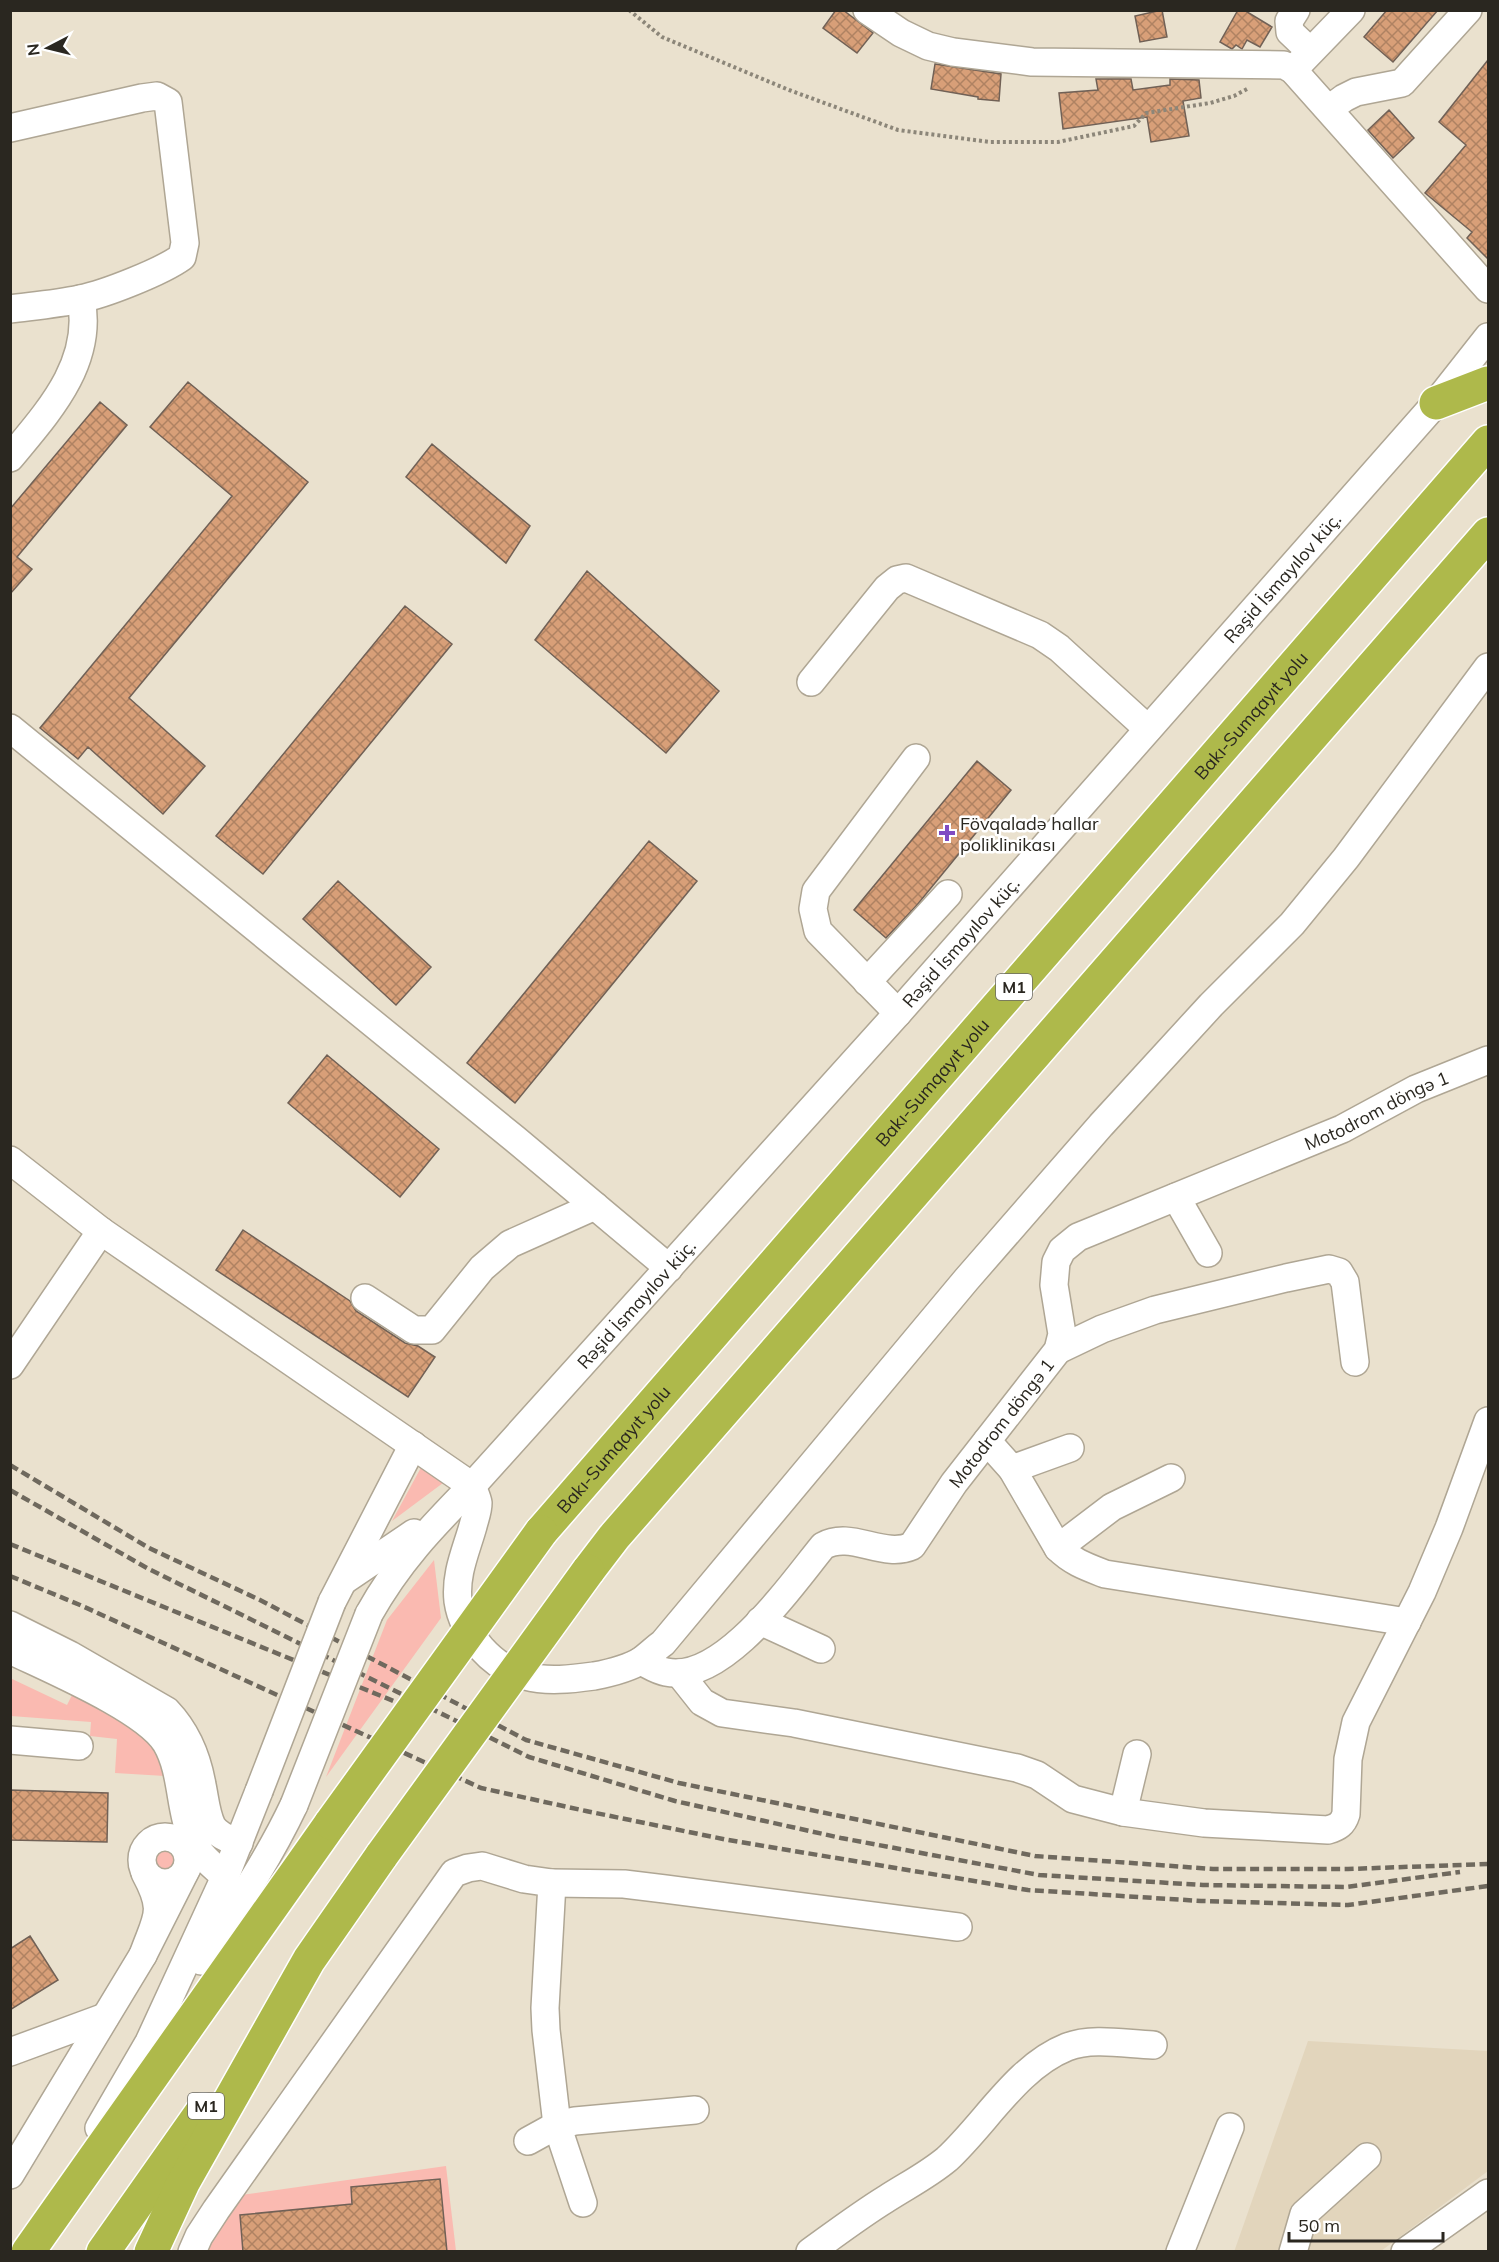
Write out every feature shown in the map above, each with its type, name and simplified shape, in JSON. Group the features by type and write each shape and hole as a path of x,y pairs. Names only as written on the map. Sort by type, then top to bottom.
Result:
{"highway":[{"path":"1436,403 1488,383"},
{"name":"Bakı-Sumqayıt yolu","path":"31,2247 331,1823 541,1532 579,1485 1488,442"},
{"path":"151,2252 183,2183 309,1959 382,1854 588,1571 630,1519 1488,534"},
{"name":"M1","path":"103,2252 309,1959"}],"street":[{"path":"867,10 901,33 928,46 953,52 1032,62 1284,65 1301,61 1351,10"},
{"path":"1296,10 1289,21 1290,32 1301,61 1329,109 1488,289"},
{"path":"1329,109 1356,92 1402,83 1468,10"},
{"path":"10,128 142,98 157,96 168,102 185,243 182,257 169,266 81,299 10,309"},
{"path":"10,458 52,407 74,369 83,340 84,314 81,299"},
{"name":"Rəşid İsmayılov küç.","path":"442,1515 472,1486 898,1013 1436,403 1488,337"},
{"path":"811,682 887,588 897,580 906,578 1040,635 1059,648 1148,729"},
{"path":"10,1160 101,1231 472,1486 477,1498 477,1510 461,1562 457,1586 459,1605 471,1637 485,1652 502,1666 524,1676 544,1679 580,1678 614,1672 641,1661 663,1643 966,1280 1101,1125 1211,1005 1292,924 1346,858 1488,667"},
{"path":"10,728 669,1268"},
{"path":"898,1013 818,931 813,909 816,891 916,758"},
{"path":"867,982 948,894"},
{"name":"Motodrom döngə 1","path":"679,1673 692,1671 723,1657 760,1621 823,1546 842,1540 891,1550 904,1550 912,1546 987,1440 1058,1350 1061,1323 1054,1285 1056,1262 1062,1250 1078,1237 1342,1129 1416,1089 1488,1060"},
{"path":"1176,1197 1208,1252"},
{"path":"365,1298 414,1330 432,1330 482,1268 510,1244 595,1206"},
{"path":"10,1365 101,1231"},
{"path":"1058,1350 1102,1329 1155,1311 1329,1269 1339,1272 1345,1282 1355,1362"},
{"path":"641,1661 665,1672 679,1673 702,1702 722,1713 794,1723 1017,1768 1037,1775 1073,1799 1123,1812 1204,1823 1328,1830 1344,1822 1348,1759 1356,1722 1407,1622 1449,1528 1488,1423"},
{"path":"987,1440 1012,1469 1058,1548 1069,1559 1105,1574 1407,1622"},
{"path":"149,2042 240,1843 338,1592 413,1445"},
{"path":"1012,1469 1070,1448"},
{"path":"1058,1548 1112,1507 1171,1478"},
{"path":"338,1592 442,1515"},
{"path":"31,2247 149,2042 253,1881 278,1838 294,1805 369,1614 402,1561 442,1515"},
{"path":"760,1621 821,1649"},
{"path":"10,1625 70,1654 166,1711 178,1722 190,1742 200,1774 207,1814 213,1827 221,1836 240,1843"},
{"path":"10,1650 126,1708 148,1722 166,1744 175,1763 188,1824 192,1858 182,1877 172,1884 153,1880 146,1873"},
{"path":"10,1740 79,1746"},
{"path":"1123,1812 1137,1754"},
{"path":"143,1955 159,1905 142,1863 143,1852 170,1809 174,1797 175,1763"},
{"path":"10,2175 143,1955 192,1858 207,1814"},
{"path":"149,1844 158,1838 168,1837 178,1840 185,1848 189,1858 225,1877"},
{"path":"192,2252 199,2236 216,2210 454,1873 482,1866 524,1879 552,1883 644,1886 958,1927"},
{"path":"552,1883 545,2008 546,2030 557,2125 583,2203"},
{"path":"10,2052 105,2017"},
{"path":"810,2252 886,2198 923,2178 946,2159 1033,2065 1067,2047 1088,2042 1153,2045"},
{"path":"528,2141 557,2125 575,2121 695,2110"},
{"path":"1180,2252 1230,2127"},
{"path":"1293,2252 1304,2214 1366,2157"},
{"path":"1405,2252 1488,2193"}],"path":[{"path":"629,10 662,37 789,90 898,130 990,142 1058,142 1134,126 1146,113 1234,96 1247,88 1254,77 1257,63"}],"shaded area":[{"path":"424,1462 447,1480 392,1521"},
{"path":"434,1560 441,1618 326,1777 387,1620"},
{"path":"10,1678 67,1705 73,1693 158,1743 165,1776 115,1773 117,1739 90,1736 91,1722 11,1716"},
{"path":"165,1845 175,1849 179,1859 175,1869 165,1873 155,1869 151,1859 155,1849"},
{"path":"1308,2041 1488,2051 1488,2171 1381,2251 1234,2252"},
{"path":"446,2166 456,2251 205,2252 241,2195"}],"building":[{"path":"836,10 843,10 873,33 857,53 823,28"},
{"path":"1162,10 1167,37 1140,42 1135,16"},
{"path":"1238,10 1244,10 1272,27 1260,47 1247,40 1242,49 1236,45 1232,49 1220,42"},
{"path":"1387,10 1438,10 1393,62 1364,37"},
{"path":"1488,60 1488,259 1467,238 1472,232 1425,193 1466,145 1439,122"},
{"path":"935,64 1001,74 999,101 931,89"},
{"path":"1096,79 1131,79 1133,90 1170,85 1170,79 1199,80 1201,98 1183,101 1189,136 1151,142 1147,117 1063,129 1059,93 1098,90"},
{"path":"1389,110 1414,138 1393,158 1368,130"},
{"path":"188,382 308,482 129,698 205,766 163,814 88,747 78,759 40,728 232,496 150,427"},
{"path":"100,402 127,425 17,557 32,569 10,594 10,509"},
{"path":"432,444 530,526 506,563 406,477"},
{"path":"587,571 719,691 666,753 535,640"},
{"path":"405,606 452,644 263,874 216,836"},
{"name":"Fövqaladə hallar poliklinikası","path":"977,761 1011,790 917,905 886,938 854,910"},
{"path":"649,841 697,881 515,1103 467,1063"},
{"path":"338,881 431,967 396,1005 303,919"},
{"path":"327,1055 439,1149 400,1197 288,1103"},
{"path":"243,1230 350,1301 356,1311 405,1343 418,1346 435,1357 408,1397 216,1270"},
{"path":"10,1790 108,1793 107,1842 10,1840"},
{"path":"30,1936 58,1980 10,2010 10,1949"},
{"path":"440,2179 447,2252 243,2252 240,2215 352,2204 351,2187"}],"railway":[{"path":"10,1465 149,1548 260,1600 526,1740 679,1783 1035,1856 1213,1869 1348,1869 1488,1864"},
{"path":"10,1490 147,1568 529,1757 675,1801 841,1838 1039,1875 1203,1885 1346,1887 1460,1872"},
{"path":"10,1544 413,1709"},
{"path":"10,1576 80,1605 481,1788 586,1811 728,1840 1028,1890 1201,1901 1348,1905 1488,1886"}],"place":[{"name":"Fövqaladə hallar poliklinikası","path":"947,833"}]}
